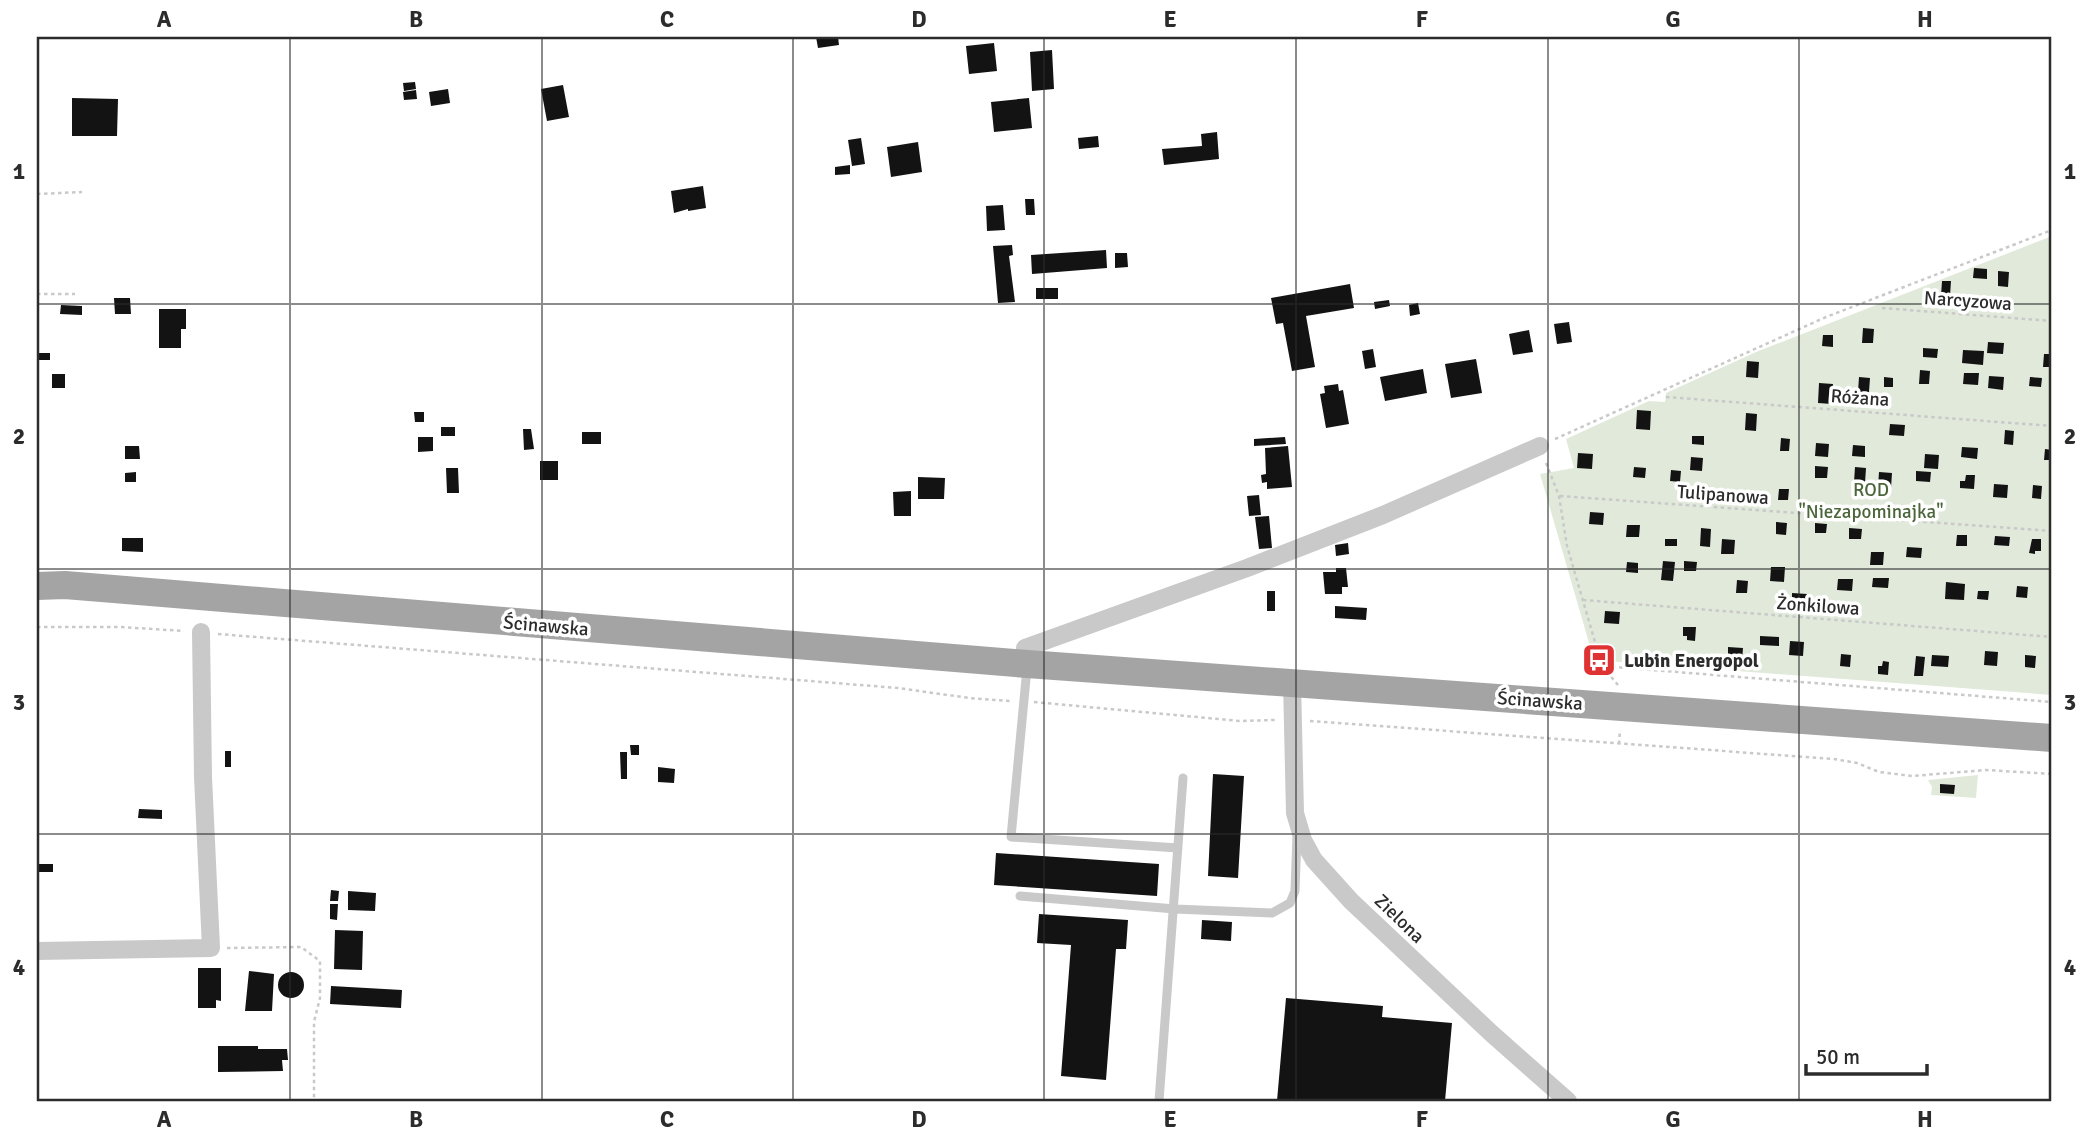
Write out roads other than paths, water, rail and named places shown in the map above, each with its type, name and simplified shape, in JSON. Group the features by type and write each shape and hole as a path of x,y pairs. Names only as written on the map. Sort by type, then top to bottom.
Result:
{"main road":[{"name":"Ścinawska","path":"37,580 65,585 1026,656 1292,682 2052,737"},
{"name":"Ścinawska","path":"37,586 65,585"}],"street":[{"name":"Ścinawska","path":"1026,656 1371,520 1540,446"},
{"path":"37,951 211,948 203,778 201,632"},
{"name":"Zielona","path":"1292,682 1293,798 1297,826 1314,860 1351,901 1491,1033 1568,1101"}],"lane":[{"path":"1026,656 1025,702 1011,837 1178,848"},
{"path":"1159,1101 1183,778"},
{"path":"1020,896 1175,909 1272,913 1290,903 1295,891 1297,826"}],"place":[{"name":"Lubin Energopol","path":"1599,660"}],"park label":[{"name":"ROD \"Niezapominajka\"","path":"1871,500"}]}
